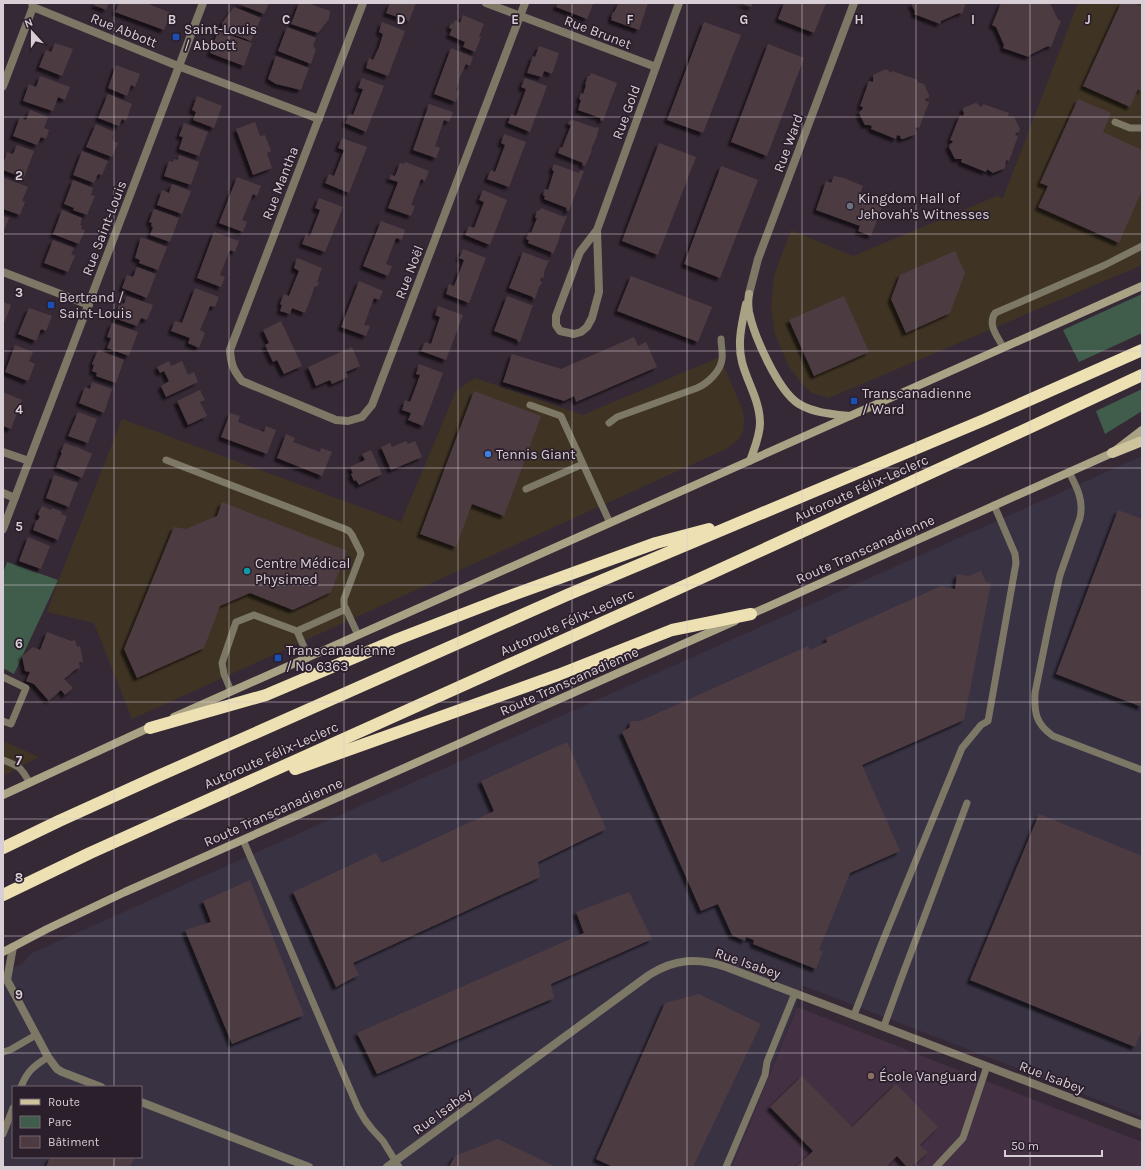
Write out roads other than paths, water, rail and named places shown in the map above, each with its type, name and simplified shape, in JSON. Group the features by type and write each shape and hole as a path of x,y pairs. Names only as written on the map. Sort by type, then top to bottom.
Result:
{"highway":[{"name":"Autoroute Félix-Leclerc","path":"3,848 107,799 560,598 1024,403 1142,350"},
{"name":"Autoroute Félix-Leclerc","path":"3,895 90,853 504,667 1142,375"},
{"path":"150,728 266,695 446,620 656,543 751,518"},
{"path":"208,800 558,675 672,630 751,614"}],"main road":[{"path":"3,795 308,656 1142,286"},
{"path":"749,294 750,314 758,339 770,365 784,388 797,402 805,407 818,412 850,416"},
{"path":"749,294 741,328 740,350 745,370 757,401 760,422 759,435 750,461"},
{"name":"Route Transcanadienne","path":"3,952 76,915 1112,453 1142,430"},
{"path":"1112,453 1142,441"}],"street":[{"name":"Rue Saint-Louis","path":"3,529 203,3"},
{"name":"Rue Mantha","path":"235,373 231,362 230,350 363,3"},
{"name":"Rue Brunet","path":"486,3 656,67"},
{"name":"Rue Noël","path":"235,373 242,381 336,420 348,421 362,417 372,405 525,3"},
{"name":"Rue Gold","path":"597,230 599,292 592,318 587,327 581,332 574,334 560,331 556,325 558,309 580,252 597,230 679,3"},
{"name":"Rue Ward","path":"749,294 758,259 854,3"},
{"name":"Rue Abbott","path":"33,5 178,66 319,119"},
{"path":"3,86 33,5"},
{"path":"3,272 88,306"},
{"path":"3,452 29,461"},
{"path":"3,493 15,498"},
{"path":"13,947 5,979 48,1057 62,1072 98,1086"},
{"name":"Rue Isabey","path":"386,1167 397,1164 658,970 665,966 686,961 708,962 726,967 1142,1125"},
{"path":"142,1102 309,1167"}],"lane":[{"path":"1115,122 1130,128 1142,128"},
{"path":"1003,348 992,324 992,318 995,313 1104,265 1142,246"},
{"path":"609,423 617,417 707,383 714,375 722,359 721,339"},
{"path":"530,405 560,416 610,523"},
{"path":"166,460 349,531 361,554 344,600 344,605 358,635"},
{"path":"526,489 583,464"},
{"path":"1069,472 1079,493 1082,503 1082,510 1060,575 1049,624 1035,693 1036,715 1045,729 1054,736 1142,770"},
{"path":"854,1015 962,748 981,725 988,721 1016,563 1015,554 994,505"},
{"path":"231,691 224,674 222,663 236,622 254,615 298,631 346,610"},
{"path":"298,631 308,656"},
{"path":"3,677 26,688 11,724 3,721"},
{"path":"3,760 14,764 21,769 29,782"},
{"path":"884,1026 900,979 967,804"},
{"path":"243,840 358,1108 364,1120 384,1141 397,1164"},
{"path":"726,1167 765,1075 767,1062 795,993"},
{"path":"3,1052 10,1050 36,1035"},
{"path":"21,1086 28,1072 48,1057"},
{"path":"936,1167 963,1138 987,1066"},
{"path":"3,1134 12,1111"}],"place":[{"name":"Saint-Louis / Abbott","path":"176,37"},
{"name":"Kingdom Hall of Jehovah's Witnesses","path":"850,206"},
{"name":"Bertrand / Saint-Louis","path":"51,305"},
{"name":"Transcanadienne / Ward","path":"854,401"},
{"name":"Tennis Giant","path":"488,454"},
{"name":"Centre Médical Physimed","path":"247,571"},
{"name":"Transcanadienne / No 6363","path":"278,658"},
{"name":"École Vanguard","path":"871,1076"}]}
